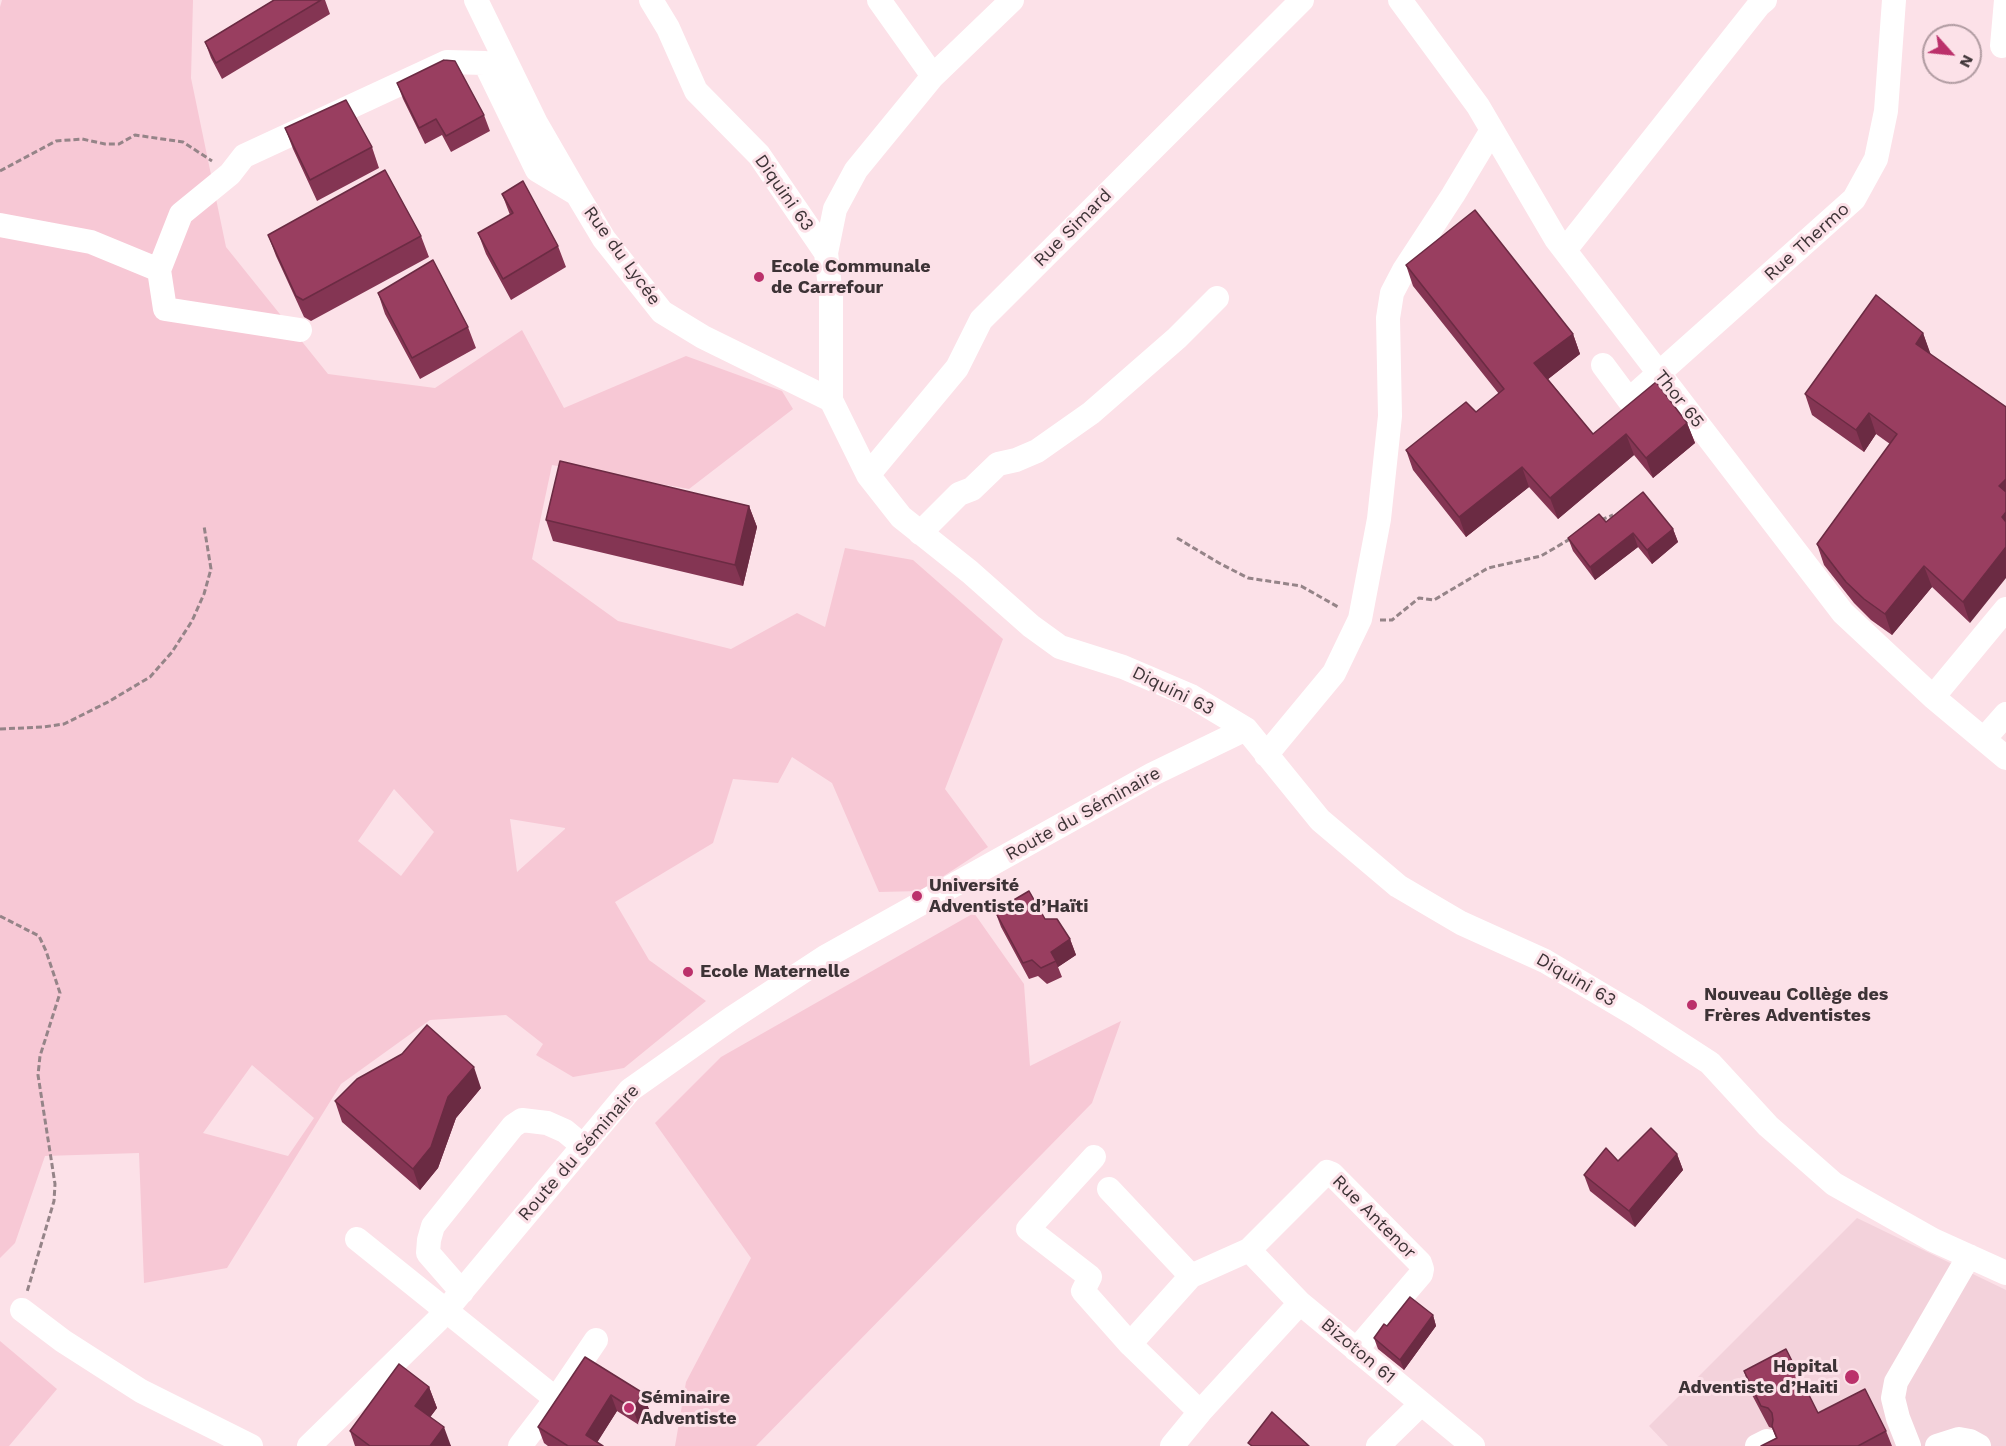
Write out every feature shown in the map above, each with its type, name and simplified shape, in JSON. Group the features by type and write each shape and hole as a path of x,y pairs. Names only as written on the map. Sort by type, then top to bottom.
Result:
{"street":[{"name":"Rue du Lycée","path":"476,0 536,123 577,194 604,239 662,312 703,337 831,400"},
{"name":"Diquini 63","path":"651,0 668,27 696,91 759,155 826,253 831,296 831,400 868,474 894,508 920,533 1059,647 1123,667 1191,696 1246,729 1320,820 1398,886 1461,922 1545,961 1636,1015 1710,1064 1768,1126 1834,1184 1933,1240 2006,1273"},
{"path":"879,0 933,76"},
{"path":"826,253 835,209 856,170 933,76 1012,0"},
{"name":"Rue Simard","path":"868,474 957,368 981,320 1302,0"},
{"name":"Thor 65","path":"1400,0 1478,106 1556,239 1843,613 1933,697 2006,758"},
{"path":"1565,250 1765,0"},
{"name":"Rue Thermo","path":"1603,364 1629,400 1854,199 1876,159 1886,111 1894,0"},
{"path":"2002,46 2006,0"},
{"path":"300,330 165,309 159,270 181,214 230,174 244,156 447,62 484,63 537,170 577,194"},
{"path":"1266,754 1334,673 1360,619 1378,519 1390,416 1388,318 1392,293 1492,130"},
{"path":"0,225 91,242 159,270"},
{"path":"920,533 959,494 972,489 998,464 1016,460 1037,451 1091,413 1177,338 1217,298"},
{"path":"1933,697 2006,609"},
{"path":"1984,739 2006,714"},
{"name":"Route du Séminaire","path":"309,1446 362,1396 454,1301 630,1090 732,1018 825,957 1153,774 1246,729"},
{"path":"454,1301 428,1253 433,1227 513,1126 522,1120 547,1124 565,1131 583,1146"},
{"path":"1095,1157 1028,1229 1090,1277 1083,1291 1130,1344 1200,1412"},
{"name":"Rue Antenor","path":"1249,1250 1322,1175 1327,1172 1332,1174 1420,1263 1422,1269 1421,1274 1356,1350"},
{"path":"1109,1189 1191,1276"},
{"path":"357,1239 454,1301 556,1399"},
{"path":"1130,1344 1191,1276 1249,1250"},
{"name":"Bizoton 61","path":"1249,1250 1300,1303 1473,1446"},
{"path":"1909,1446 1893,1398 1896,1382 1969,1256"},
{"path":"1172,1446 1200,1412 1300,1303"},
{"path":"22,1310 63,1341 141,1391 251,1446"},
{"path":"520,1446 556,1399 596,1340"},
{"path":"1378,1446 1421,1404"},
{"path":"1937,1446 1959,1439 1979,1446"}],"path":[{"path":"0,171 56,141 82,139 105,144 119,144 135,135 183,142 230,174"},
{"path":"1599,521 1613,515"},
{"path":"0,729 64,724 150,677 177,644 192,621 204,594 211,569 204,526"},
{"path":"1177,538 1248,578 1301,586 1360,619 1392,620 1419,598 1434,600 1488,568 1541,556 1573,537"},
{"path":"0,916 39,936 60,993 40,1056 38,1075 55,1184 54,1201 22,1310"}],"shaded area":[{"path":"2,0 193,0 191,78 226,247 328,374 435,388 522,330 564,408 686,356 782,391 793,409 689,489 552,465 532,559 618,621 731,649 797,613 825,627 845,548 913,560 1003,639 945,789 988,847 921,891 879,892 832,783 792,757 778,783 733,779 713,843 615,902 649,960 706,1001 624,1068 573,1077 536,1055 543,1044 506,1015 430,1020 341,1084 227,1268 144,1283 139,1153 45,1156 15,1243 0,1258 0,7","holes":["394,789 434,832 401,876 358,841","510,819 565,828 565,829 517,872","252,1065 314,1118 288,1156 203,1133"]},
{"path":"974,913 1024,984 1030,1066 1121,1021 1092,1103 756,1446 675,1446 686,1382 751,1258 655,1123 721,1057"},
{"name":"Hopital Adventiste d’Haiti","path":"1857,1218 2006,1290 2006,1446 1668,1446 1649,1426"},
{"path":"0,1341 57,1389 9,1446 0,1446"}],"building":[{"path":"274,0 321,0 216,63 205,42"},
{"path":"444,60 455,61 484,115 446,136 436,119 419,128 397,83"},
{"path":"346,100 372,147 310,180 285,128"},
{"path":"385,170 421,236 303,300 296,296 268,235"},
{"path":"523,181 558,246 503,279 478,233 513,213 502,194"},
{"path":"1475,210 1573,334 1534,363 1593,434 1656,382 1687,423 1646,458 1626,434 1550,498 1522,467 1459,517 1406,450 1466,402 1476,412 1504,389 1406,265"},
{"path":"433,260 468,327 412,358 378,293"},
{"path":"1876,295 1923,333 1916,344 2006,407 2006,479 1999,486 2006,492 2006,512 2002,517 2006,522 2006,547 1963,602 1924,566 1885,614 1846,582 1817,544 1897,434 1869,413 1856,430 1805,394"},
{"path":"560,461 749,506 735,565 546,520"},
{"path":"1643,492 1673,529 1647,550 1633,533 1590,567 1568,538 1599,514 1606,522"},
{"path":"1029,891 1045,919 1057,919 1070,939 1051,952 1056,961 1041,968 1032,960 1023,963 995,911"},
{"path":"427,1025 474,1067 448,1097 431,1147 413,1169 335,1101 357,1079 402,1054"},
{"path":"1651,1128 1677,1154 1629,1211 1584,1175 1606,1148 1618,1161"},
{"path":"1410,1297 1433,1315 1400,1360 1374,1338 1384,1324 1387,1326"},
{"path":"1786,1349 1818,1413 1865,1389 1886,1431 1858,1446 1761,1446 1777,1438 1772,1426 1772,1413 1768,1408 1761,1406 1744,1371"},
{"path":"585,1357 643,1393 633,1409 611,1395 586,1435 603,1446 568,1446 538,1427"},
{"path":"399,1364 429,1387 415,1406 444,1427 430,1446 370,1446 350,1431"},
{"path":"1272,1412 1309,1446 1252,1446 1248,1443"}],"place":[{"name":"Ecole Communale de Carrefour","path":"759,277"},
{"name":"Université Adventiste d’Haïti","path":"917,896"},
{"name":"Ecole Maternelle","path":"688,972"},
{"name":"Nouveau Collège des Frères Adventistes","path":"1692,1005"},
{"name":"Hopital Adventiste d’Haiti","path":"1852,1377"},
{"name":"Séminaire Adventiste","path":"629,1408"}]}
